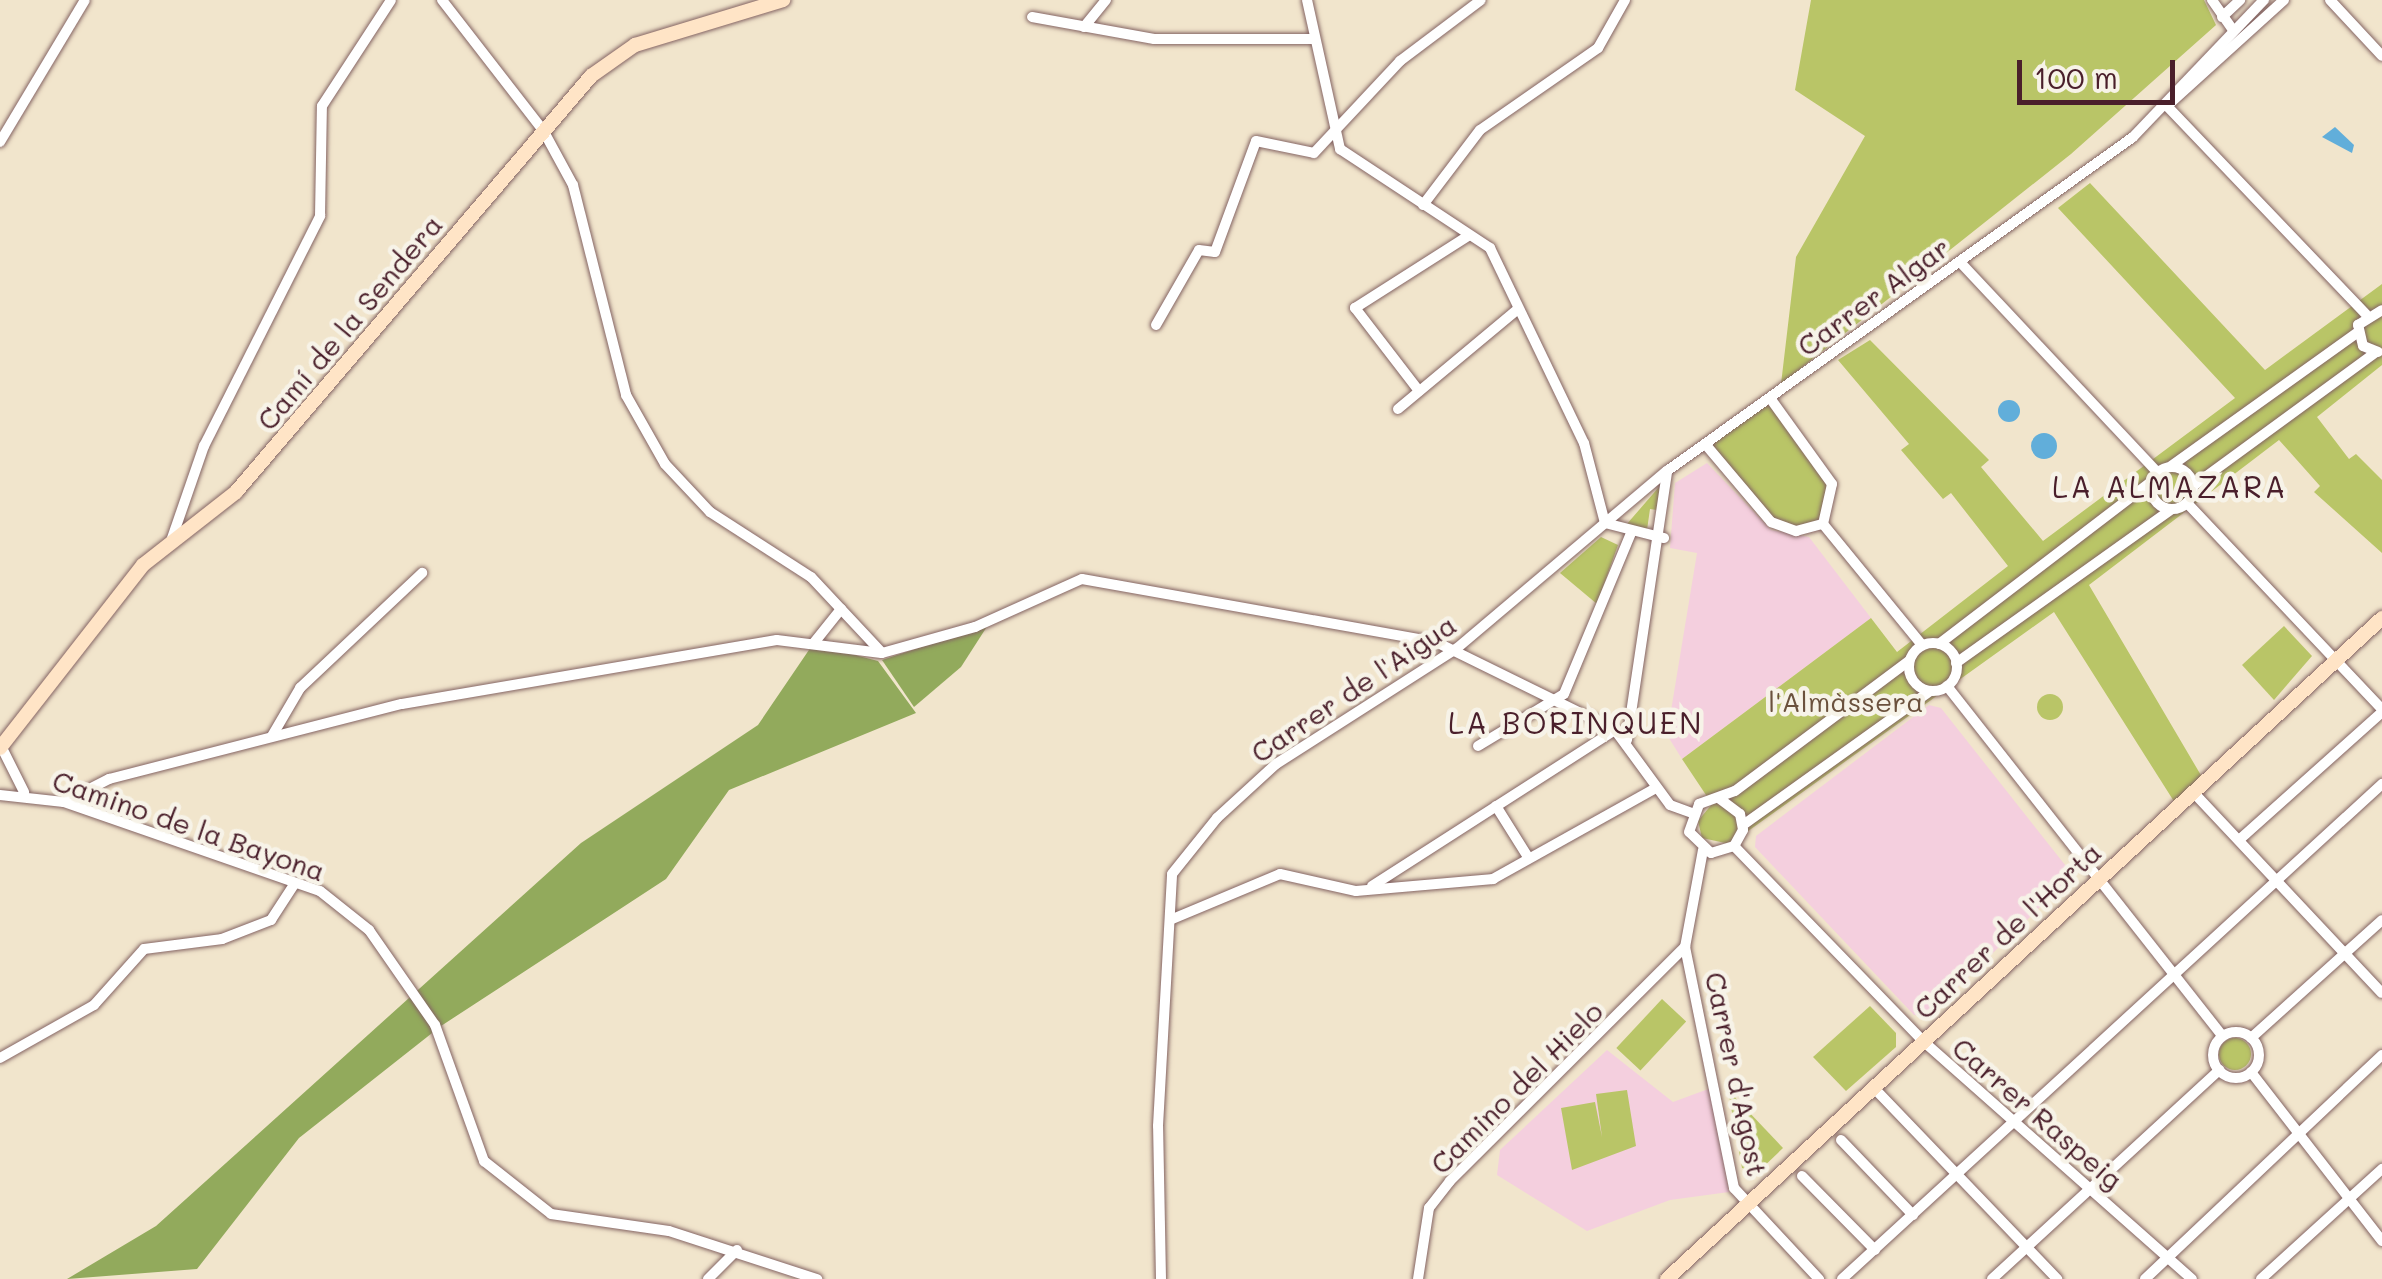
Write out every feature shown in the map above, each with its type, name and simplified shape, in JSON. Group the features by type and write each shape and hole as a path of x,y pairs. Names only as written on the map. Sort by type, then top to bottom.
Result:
{"street":[{"path":"0,142 85,0"},
{"path":"170,544 204,446 320,216 322,106 391,0"},
{"path":"442,0 543,130 573,185 626,395 665,464 710,512 811,578 882,653"},
{"name":"Camí de la Sendera","path":"1,746 143,566 236,492 543,130 623,52 783,0"},
{"path":"1084,27 1106,0"},
{"path":"1307,0 1330,129 1340,149 1490,248 1584,443 1605,522 1664,538"},
{"path":"1156,325 1200,250 1216,252 1256,141 1314,154 1330,129 1481,0"},
{"path":"1423,205 1480,130 1598,48 1625,0"},
{"path":"2212,0 2233,30"},
{"path":"2222,17 2240,0"},
{"name":"Carrer Algar","path":"2167,106 2264,0"},
{"name":"Carrer Algar","path":"1605,522 1667,472 1960,262 2167,106 2284,0"},
{"path":"2330,0 2382,56"},
{"path":"1032,17 1154,40 1312,40"},
{"path":"2167,106 2374,311"},
{"path":"1419,391 1355,308 1468,236"},
{"path":"1960,262 2154,477 2158,504 2172,509"},
{"path":"1692,813 1720,799 1910,661 1922,646 1940,644 2154,477 2358,332 2382,296"},
{"path":"1398,409 1518,309"},
{"path":"1948,686 1956,663 2172,509 2187,503 2193,486 2379,352 2358,332"},
{"path":"1770,398 1832,484 1823,524"},
{"path":"1706,445 1770,522 1796,531 1823,524"},
{"path":"2171,466 2193,486"},
{"path":"1628,740 1664,538 1667,472"},
{"path":"2187,503 2382,711 2239,840"},
{"name":"Carrer de l'Aigua","path":"1161,1279 1172,874 1246,790 1456,648 1605,522"},
{"path":"1823,524 1922,646"},
{"path":"1478,746 1555,697 1572,679 1632,531"},
{"path":"272,736 300,688 422,573"},
{"path":"64,802 109,779 272,736 776,640 882,653 975,627 1082,579 1456,648 1615,730 1628,740 1656,788 1692,813"},
{"path":"813,644 841,609"},
{"name":"Carrer de l'Horta","path":"1667,1279 2382,618"},
{"path":"1940,644 1956,663"},
{"path":"1910,661 1916,684 1930,691"},
{"path":"1692,813 1689,832 1702,850 1734,846 1743,825 1930,691 1948,686"},
{"path":"1948,686 2222,1036 2251,1038 2382,920"},
{"path":"1368,888 1615,730"},
{"path":"0,795 24,792 1,746"},
{"path":"1842,1279 2382,784"},
{"path":"1170,920 1280,874 1368,888 1493,879 1656,788"},
{"name":"Camino de la Bayona","path":"24,792 64,802 295,883 369,930 435,1025 484,1160 551,1214 737,1250 817,1279"},
{"path":"2194,792 2381,990"},
{"path":"1720,799 1743,825"},
{"path":"1496,806 1528,857"},
{"name":"Carrer Raspeig","path":"1734,846 1924,1042 2012,1124 2089,1186 2192,1279"},
{"name":"Carrer d'Agost","path":"1702,850 1685,947 1734,1188 1820,1279"},
{"path":"0,1058 94,1005 144,949 222,939 271,920 295,883"},
{"name":"Camino del Hielo","path":"1418,1279 1429,1208 1450,1181 1685,947"},
{"path":"2219,1070 2213,1056 2222,1036"},
{"path":"2251,1038 2258,1055 2251,1072"},
{"path":"2145,1279 2382,1055"},
{"path":"1992,1279 2219,1070 2251,1072 2382,1241"},
{"path":"1874,1088 2057,1279"},
{"path":"1840,1140 1913,1214"},
{"path":"2262,1279 2347,1196 2382,1169"},
{"path":"1802,1176 1875,1250"},
{"path":"708,1279 737,1250"}],"shaded area":[{"path":"1707,463 1771,530 1809,537 1871,618 1682,759 1667,735 1697,553 1670,548 1675,483"},
{"path":"1929,705 1941,708 2073,875 1928,1016 1914,1015 1755,847 1756,836"},
{"path":"1607,1050 1673,1102 1711,1088 1729,1192 1670,1200 1587,1231 1497,1175 1500,1150"}],"green space":[{"path":"1811,0 2204,0 2216,25 2071,154 1781,384 1796,257 1865,136 1795,90"},
{"name":"l'Almàssera","path":"2090,183 2265,370 2382,284 2382,365 2317,417 2349,459 2356,454 2382,480 2382,553 2314,492 2320,486 2279,440 2089,585 2202,777 2175,803 2054,612 1730,844 1702,838 1698,821 1712,804 1682,759 1871,618 1897,652 2008,566 1951,493 1943,499 1901,450 1909,444 1838,360 1870,340 1989,460 1981,467 2043,541 2235,398 2058,208"},
{"path":"1770,398 1832,484 1823,524 1809,530 1771,522 1706,445"},
{"path":"1659,487 1663,511 1650,509 1647,530 1626,525"},
{"path":"1601,537 1618,545 1597,604 1560,573"},
{"path":"988,625 961,667 914,707 882,660"},
{"path":"2284,626 2312,656 2274,700 2242,665"},
{"path":"813,644 878,661 916,713 729,790 666,879 441,1026 299,1138 197,1269 67,1279 156,1226 581,843 758,725"},
{"path":"2050,694 2059,698 2063,707 2059,716 2050,720 2041,716 2037,707 2041,698"},
{"path":"1662,999 1686,1022 1640,1071 1616,1048"},
{"path":"1870,1006 1896,1033 1896,1047 1846,1091 1813,1057"},
{"path":"2235,1038 2246,1043 2251,1054 2246,1065 2235,1070 2224,1065 2219,1054 2224,1043"},
{"path":"1627,1090 1636,1146 1572,1170 1561,1108 1595,1102 1602,1137 1596,1094"},
{"path":"1728,1090 1783,1148 1757,1173 1742,1168"}],"water":[{"path":"2335,127 2354,145 2352,153 2322,137"},
{"path":"2005,400 2013,400 2020,411 2013,422 2005,422 1998,415 1998,407"},
{"path":"2044,433 2053,437 2057,446 2053,455 2044,459 2035,455 2031,446 2035,437"}],"district":[{"name":"LA ALMAZARA","path":"2170,486"},
{"name":"LA BORINQUEN","path":"1576,722"}]}
